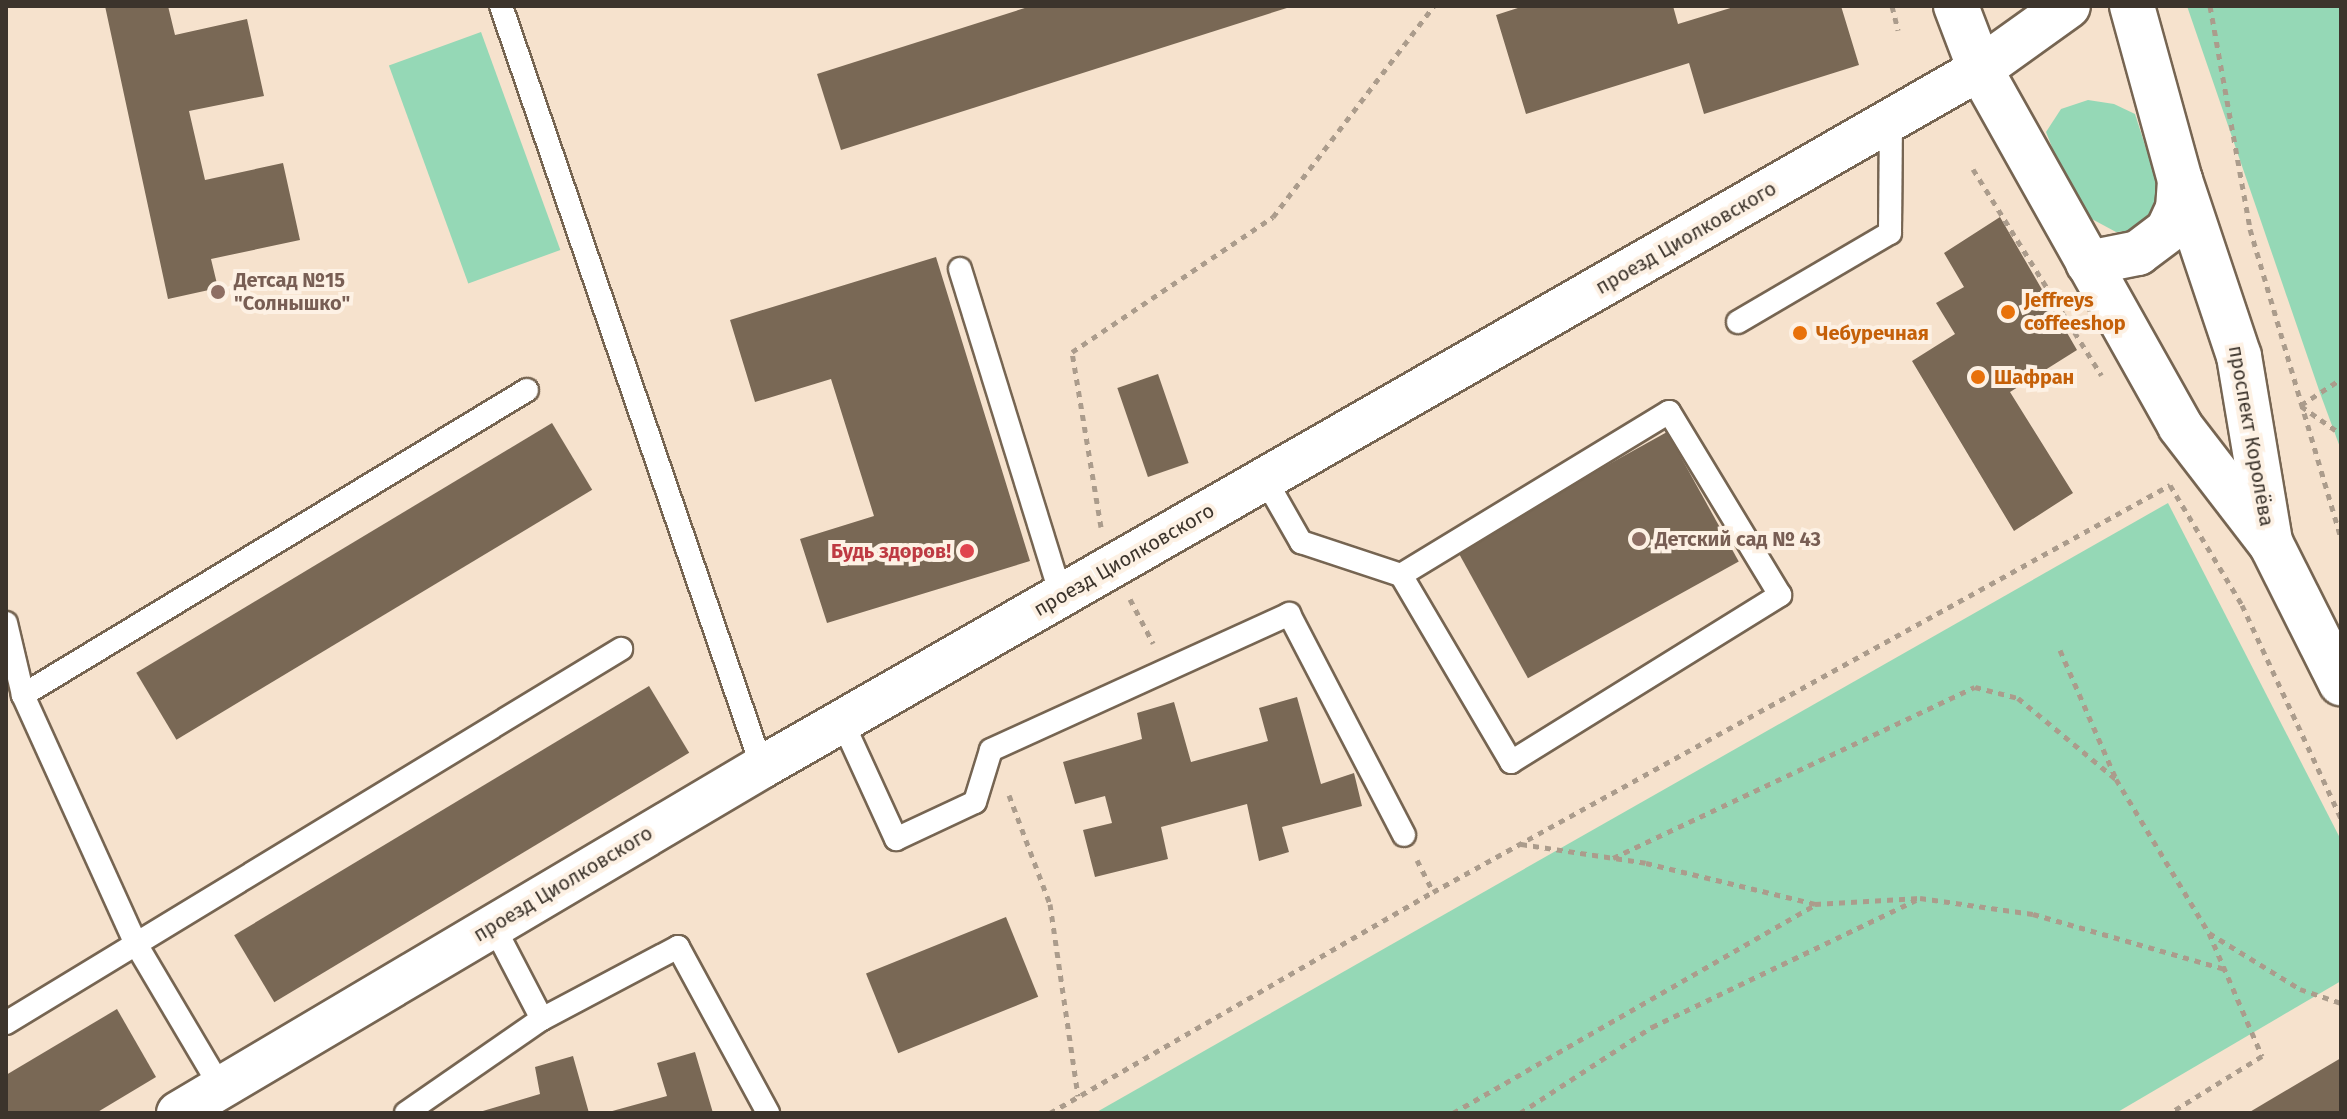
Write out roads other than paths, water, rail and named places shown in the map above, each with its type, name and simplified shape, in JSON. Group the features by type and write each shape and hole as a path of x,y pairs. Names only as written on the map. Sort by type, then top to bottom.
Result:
{"main road":[{"name":"проспект Королёва","path":"1956,6 1980,69 2180,426 2276,554"},
{"name":"проезд Циолковского","path":"1980,69 2068,6"},
{"name":"проспект Королёва","path":"2132,6 2180,180 2239,356 2276,554"},
{"path":"2088,263 2138,253 2168,230 2178,209 2180,180"},
{"path":"2276,554 2341,683"}],"street":[{"name":"проезд Циолковского","path":"178,1113 762,767 1980,69"}],"lane":[{"path":"501,6 762,767"},
{"path":"1738,322 1890,233 1891,120"},
{"path":"960,269 1061,595"},
{"path":"23,695 527,390"},
{"path":"1265,479 1301,542 1401,575 1511,762 1780,595 1669,412 1401,575"},
{"path":"842,721 896,839 975,802 991,750 1289,614 1404,835"},
{"path":"6,623 23,695 136,944 221,1088"},
{"path":"6,1023 621,649"},
{"path":"493,925 542,1019"},
{"path":"406,1113 542,1019 678,947 768,1113"}],"place":[{"name":"Детсад №15 \"Солнышко\"","path":"218,292"},
{"name":"Jeffreys coffeeshop","path":"2008,312"},
{"name":"Чебуречная","path":"1800,333"},
{"name":"Шафран","path":"1978,377"},
{"name":"Детский сад № 43","path":"1639,539"},
{"name":"Будь здоров!","path":"967,551"}]}
